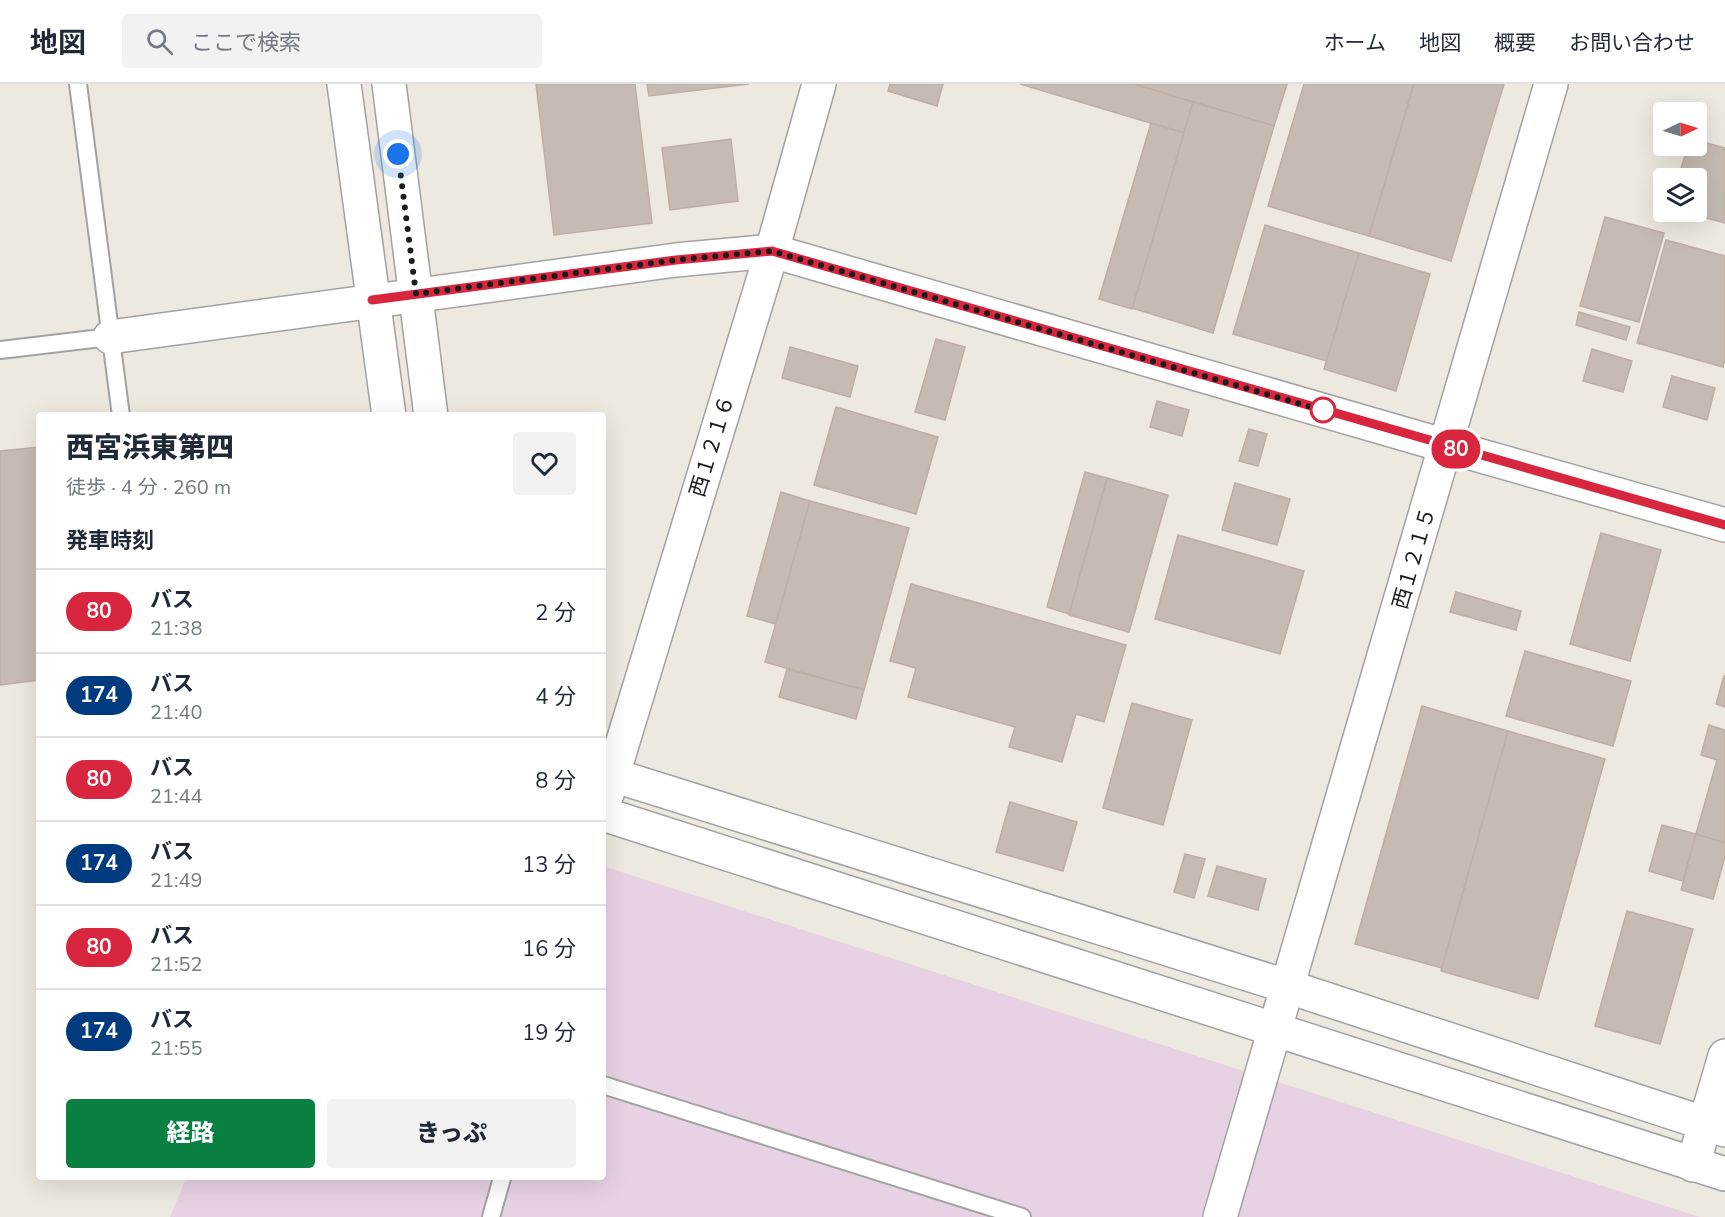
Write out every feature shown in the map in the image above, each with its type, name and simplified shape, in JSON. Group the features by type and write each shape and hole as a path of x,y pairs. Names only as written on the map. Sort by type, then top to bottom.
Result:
{"street":[{"path":"344,84 387,412"},
{"path":"389,84 431,412"},
{"name":"西１２１６","path":"608,773 772,251 819,84"},
{"name":"西１２１５","path":"1221,1217 1551,84"},
{"path":"110,337 676,260 772,251 1725,525"},
{"path":"608,773 1288,987 1715,1127"},
{"path":"606,815 1725,1174"},
{"path":"1693,1165 1715,1127 1725,1056"}],"lane":[{"path":"78,84 120,412"},
{"path":"0,350 110,337"},
{"path":"606,1086 1022,1217"},
{"path":"491,1217 501,1180"}],"shaded area":[{"path":"606,867 1700,1217 170,1217 185,1180 606,1180"}],"building":[{"path":"536,84 635,84 652,223 554,235"},
{"path":"647,84 749,84 649,96"},
{"path":"890,84 943,84 937,106 888,91"},
{"path":"1020,84 1134,84 1193,102 1184,133"},
{"path":"1134,84 1287,84 1274,126"},
{"path":"1304,84 1414,84 1369,236 1268,206"},
{"path":"1414,84 1504,84 1451,261 1369,236"},
{"path":"1193,102 1274,126 1213,333 1132,308"},
{"path":"1151,123 1184,133 1132,309 1099,299"},
{"path":"731,139 738,201 670,210 662,148"},
{"path":"1707,143 1725,148 1725,223 1707,218 1707,168 1681,168 1685,156 1707,156"},
{"path":"1605,217 1664,233 1639,322 1580,306"},
{"path":"1265,225 1359,253 1327,361 1233,334"},
{"path":"1666,240 1725,256 1725,359 1723,367 1637,343"},
{"path":"1359,253 1430,274 1396,391 1324,369"},
{"path":"1579,312 1630,327 1626,340 1576,325"},
{"path":"936,339 965,347 945,420 915,412"},
{"path":"790,347 858,366 850,397 782,378"},
{"path":"1592,349 1632,361 1623,392 1583,381"},
{"path":"1672,376 1715,388 1707,420 1663,407"},
{"path":"1157,401 1189,410 1182,436 1150,427"},
{"path":"836,407 938,437 916,514 814,485"},
{"path":"1249,429 1267,434 1258,466 1239,461"},
{"path":"36,447 36,680 0,685 0,451"},
{"path":"1085,472 1107,478 1069,614 1047,607"},
{"path":"1107,478 1168,495 1129,632 1069,615"},
{"path":"1235,483 1290,499 1277,545 1222,530"},
{"path":"781,492 810,501 776,624 747,616"},
{"path":"810,501 909,528 864,690 765,662"},
{"path":"1601,533 1661,550 1630,661 1570,644"},
{"path":"1178,535 1304,571 1280,654 1155,619"},
{"path":"911,584 1126,645 1104,722 1076,714 1062,762 1009,747 1015,727 908,697 916,668 890,661"},
{"path":"1456,592 1521,611 1516,630 1450,612"},
{"path":"1525,651 1631,681 1613,746 1506,716"},
{"path":"787,669 864,690 856,719 779,697"},
{"path":"1725,676 1725,707 1716,704"},
{"path":"1132,703 1192,720 1163,825 1103,808"},
{"path":"1422,706 1508,731 1442,968 1355,944"},
{"path":"1709,725 1725,730 1725,843 1696,834 1717,760 1701,755"},
{"path":"1508,731 1605,759 1538,999 1441,971"},
{"path":"1010,802 1077,822 1063,871 996,852"},
{"path":"1662,825 1696,834 1683,881 1649,871"},
{"path":"1696,834 1725,843 1725,857 1713,899 1681,890"},
{"path":"1185,854 1205,859 1194,898 1174,892"},
{"path":"1217,866 1266,879 1258,910 1208,896"},
{"path":"1627,911 1693,929 1660,1044 1595,1026"}],"bus line":[{"name":"80","path":"372,300 676,260 772,251 1725,525"}],"route":[{"path":"398,154 416,294 676,260 772,251 1332,413 1323,410"}]}
